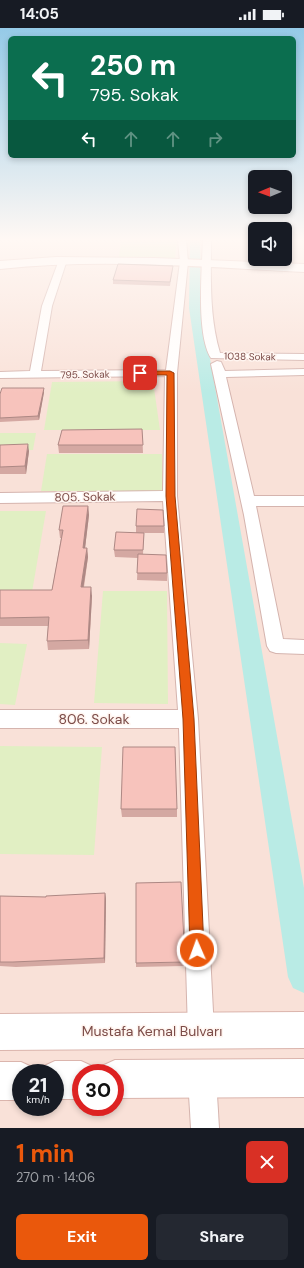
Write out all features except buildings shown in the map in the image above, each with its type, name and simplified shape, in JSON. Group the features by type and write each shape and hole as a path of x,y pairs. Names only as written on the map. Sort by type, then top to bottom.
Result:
{"street":[{"path":"35,375 47,306 52,290"},
{"path":"180,290 170,373 170,496 188,719 201,1031"},
{"name":"1038 Sokak","path":"206,290 208,330 215,356 304,357"},
{"path":"215,356 249,501 276,646 304,647"},
{"path":"220,374 304,372"},
{"name":"795. Sokak","path":"0,375 170,373"},
{"name":"805. Sokak","path":"0,498 170,496"},
{"path":"249,501 304,501"},
{"name":"806. Sokak","path":"0,719 188,719"},
{"name":"Mustafa Kemal Bulvarı","path":"0,1032 302,1030"},
{"path":"202,1078 205,1128"},
{"path":"124,1079 303,1078"},
{"path":"0,1081 12,1081"}],"shaded area":[{"path":"0,290 304,290 304,1128 0,1128"}],"green space":[{"path":"153,381 160,430 44,430 52,382"},
{"path":"0,433 36,433 33,450 0,451"},
{"path":"47,454 162,454 163,491 41,491"},
{"path":"0,511 46,511 32,592 0,592"},
{"path":"103,591 167,591 168,704 94,703"},
{"path":"0,643 27,644 15,705 0,704"},
{"path":"0,746 102,747 94,855 0,854"}],"waterway":[{"path":"195,290 195,308 304,977"}],"route":[{"path":"140,373 170,373 170,496 188,719 197,950"}]}
